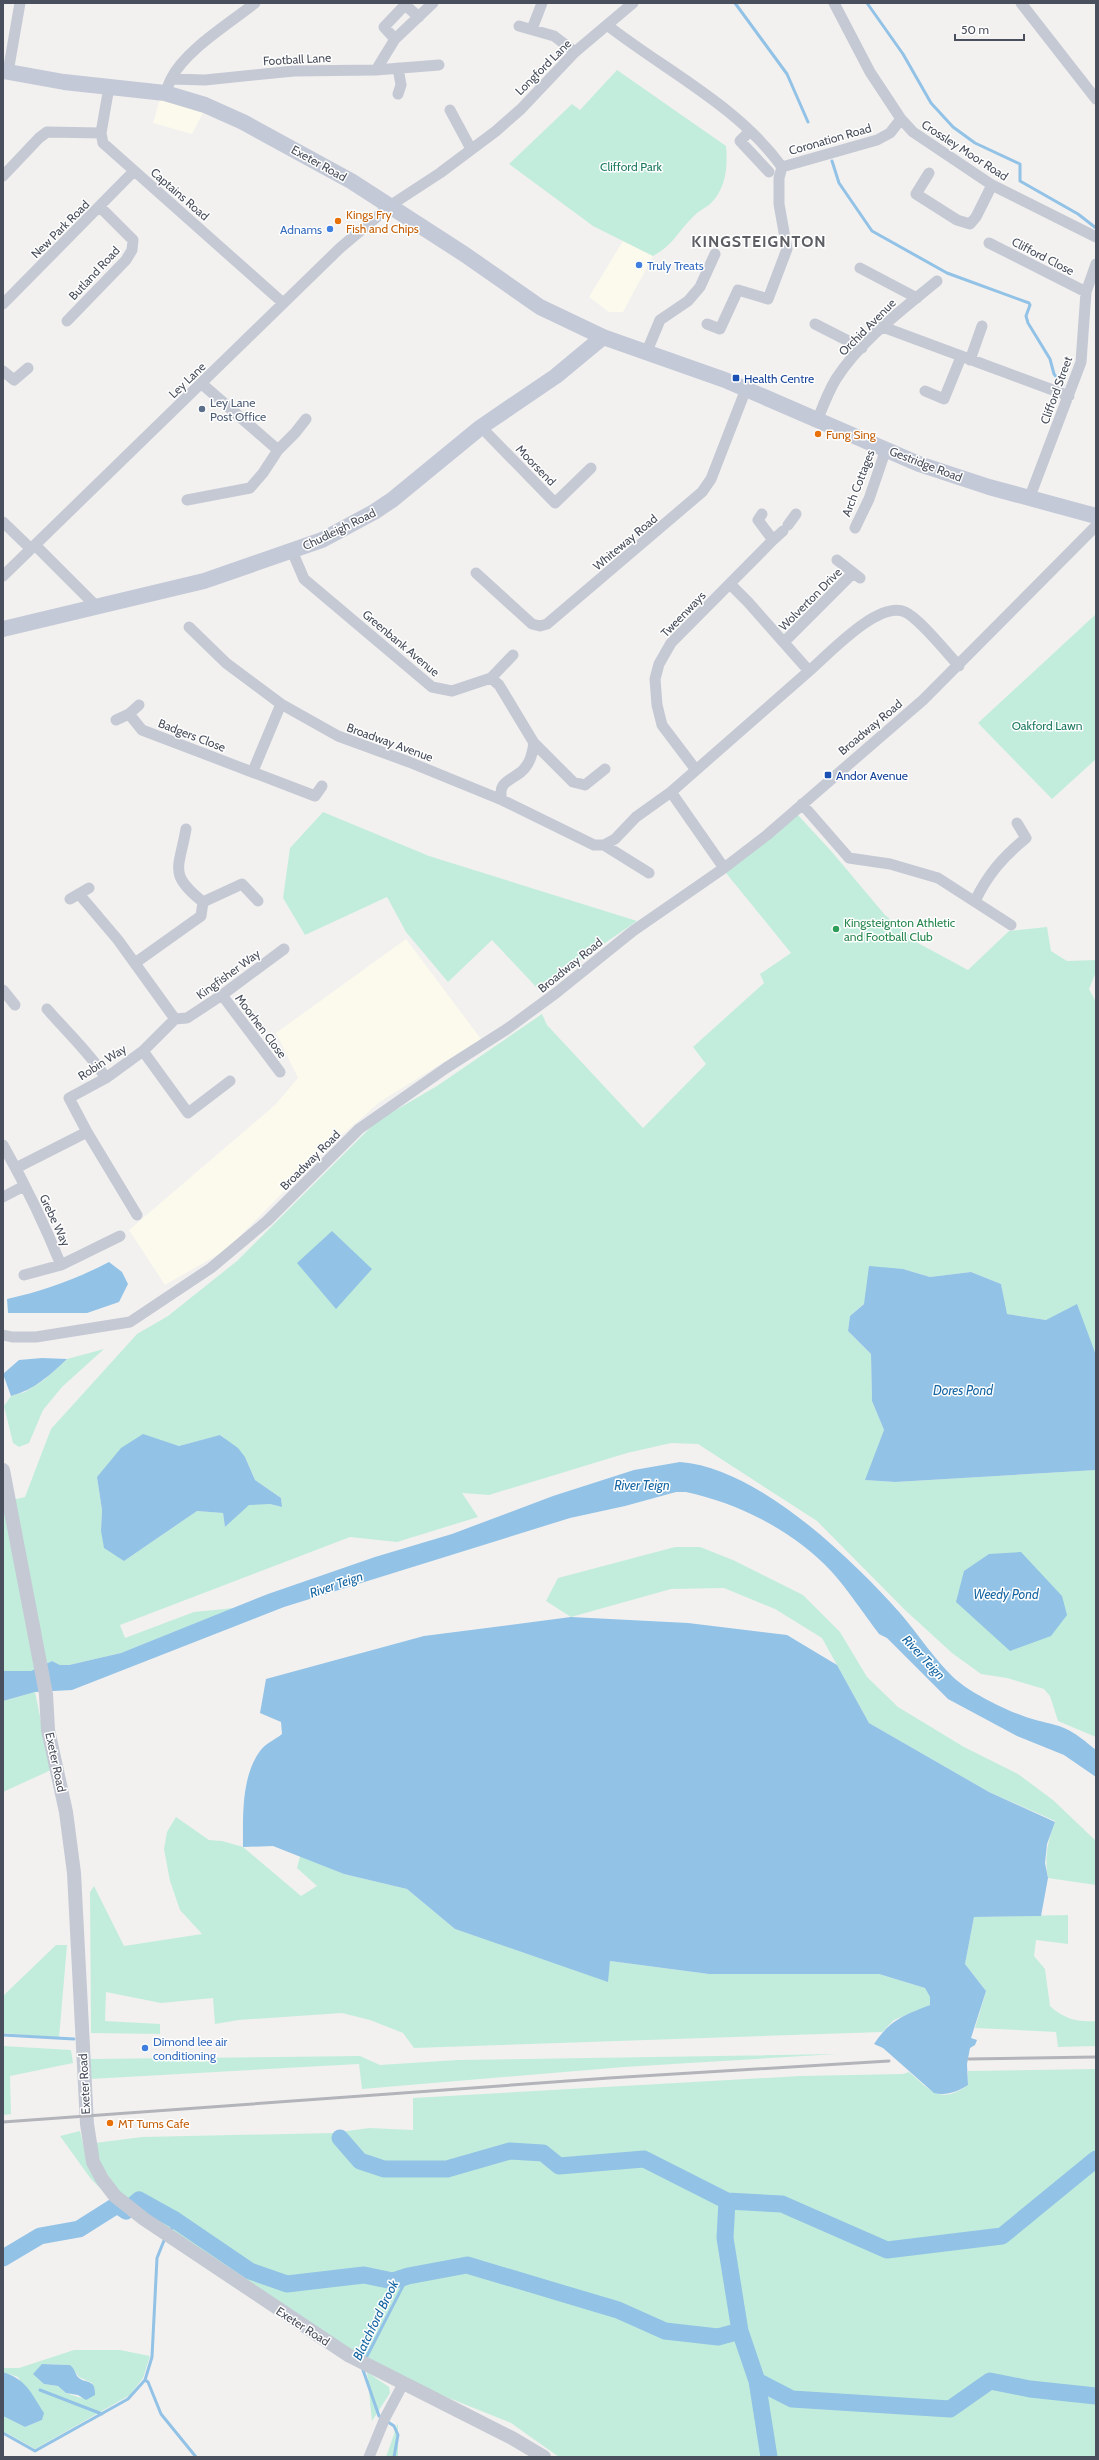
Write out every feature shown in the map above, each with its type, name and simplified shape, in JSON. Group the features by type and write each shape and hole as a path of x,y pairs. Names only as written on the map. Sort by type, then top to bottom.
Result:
{"main road":[{"name":"Exeter Road","path":"5,71 109,87 168,86 243,122 351,181 391,205 540,307 603,337"},
{"name":"Gestridge Road","path":"603,337 647,351 746,389 817,421 949,475 1030,499 1096,516"},
{"name":"Chudleigh Road","path":"3,629 96,606 152,595 204,581 322,540 374,512 408,488 481,427 556,376 603,337"}],"street":[{"path":"5,71 20,3"},
{"path":"168,86 176,67 189,54 255,3"},
{"path":"376,70 395,39 433,3"},
{"path":"532,29 542,3"},
{"name":"Longford Lane","path":"391,205 440,173 520,109 575,52 633,3"},
{"name":"Crossley Moor Road","path":"834,3 870,72 901,120 913,132 992,185 1096,237"},
{"path":"1021,3 1096,98"},
{"path":"395,39 384,27 405,5 419,17"},
{"name":"Coronation Road","path":"607,25 644,54 700,90 768,147 782,167 877,140 890,133 901,120"},
{"path":"519,26 554,36 575,52"},
{"name":"Football Lane","path":"168,86 205,80 294,71 376,70 439,65"},
{"path":"398,68 401,85 398,94"},
{"path":"3,176 39,138 47,132 101,133 109,87"},
{"path":"450,110 471,149"},
{"path":"750,131 740,141 769,172"},
{"name":"Captains Road","path":"101,133 103,143 282,302"},
{"path":"707,324 720,329 738,290 768,299 787,249 779,204 779,178 782,167"},
{"name":"New Park Road","path":"3,304 134,171"},
{"path":"929,173 916,194 957,220 970,224 976,217 992,185"},
{"name":"Ley Lane","path":"3,576 122,459 202,384 282,302 340,248 391,205"},
{"name":"Butland Road","path":"67,321 126,260 132,250 133,240 100,207"},
{"name":"Clifford Close","path":"989,243 1086,292"},
{"path":"647,351 660,320 688,301 700,287 716,254"},
{"name":"Clifford Street","path":"1030,499 1083,356 1086,292 1096,264"},
{"name":"Orchid Avenue","path":"860,268 917,298"},
{"name":"Orchid Avenue","path":"817,421 837,378 862,348 883,326 937,281"},
{"path":"815,324 862,348"},
{"path":"883,326 966,359 1069,396"},
{"path":"925,391 944,399 982,326"},
{"path":"3,371 14,380 28,368"},
{"path":"202,384 278,450"},
{"name":"Whiteway Road","path":"476,573 532,624 540,626 547,624 702,492 714,473 746,389"},
{"path":"187,500 250,488 263,473 278,450 306,420"},
{"name":"Moorsend","path":"481,427 555,503 591,468"},
{"name":"Arch Cottages","path":"855,528 869,499 886,449"},
{"path":"762,514 758,520 773,540"},
{"name":"Tweenways","path":"696,770 662,725 657,705 655,679 659,664 671,643 785,528 796,514"},
{"path":"3,522 33,547 96,606"},
{"name":"Broadway Road","path":"6,1337 36,1336 130,1322 218,1263 267,1221 359,1129 446,1068 507,1029 556,993 633,931 724,868 802,804 923,700 959,666 1096,526"},
{"name":"Greenbank Avenue","path":"292,551 304,579 432,687 452,691 491,678 514,655"},
{"name":"Wolverton Drive","path":"784,642 857,576 837,560"},
{"name":"Wolverton Drive","path":"730,584 809,671"},
{"path":"604,845 615,839 636,817 671,792 809,671 878,614 893,610 904,611 914,619 959,666"},
{"name":"Broadway Avenue","path":"188,627 226,663 281,704 338,736 409,762 502,800 594,845 604,845 649,873"},
{"path":"491,678 500,685 534,743 573,782 585,785 605,769"},
{"path":"253,771 281,704"},
{"path":"116,720 128,714 139,705"},
{"name":"Badgers Close","path":"128,714 142,730 253,771 315,796 322,786"},
{"path":"502,800 501,788 504,783 526,766 532,756 534,743"},
{"path":"671,792 724,868"},
{"path":"802,804 849,858 918,871 938,878 1011,925"},
{"path":"975,901 985,880 1001,859 1026,838 1017,823"},
{"path":"186,829 179,864 179,878 189,891 203,902"},
{"path":"203,902 242,884 258,901"},
{"path":"79,894 135,963 175,1019"},
{"path":"135,963 201,916 203,902"},
{"name":"Kingfisher Way","path":"175,1019 187,1018 222,995 284,949"},
{"path":"3,990 15,1005"},
{"name":"Moorhen Close","path":"222,995 280,1072"},
{"path":"47,1009 70,1036 91,1055 106,1078"},
{"name":"Robin Way","path":"136,1215 87,1132 70,1098 106,1078 143,1051 175,1019"},
{"path":"143,1051 188,1113 230,1081"},
{"path":"16,1168 87,1132"},
{"path":"3,1145 24,1186 3,1197"},
{"name":"Grebe Way","path":"24,1186 39,1211 61,1265"},
{"name":"Grebe Way","path":"24,1276 61,1265 120,1236"},
{"name":"Exeter Road","path":"3,1470 46,1694 48,1730 66,1812 74,1873 83,2082 93,2162 115,2196 144,2219 243,2287 348,2355 512,2438 544,2457"},
{"path":"369,2457 385,2418 403,2384"}],"shaded area":[{"path":"160,99 205,109 192,134 153,123"},
{"path":"623,241 653,256 623,312 609,312 589,297"},
{"path":"406,939 481,1039 381,1101 327,1148 226,1250 165,1285 129,1230 275,1105 298,1078 276,1033"}],"green space":[{"name":"Clifford Park","path":"617,70 726,146 727,162 725,178 715,199 694,216 670,244 653,256 593,226 509,164 572,104 580,110"},
{"name":"Oakford Lawn","path":"1096,614 1096,759 1052,799 978,723"},
{"path":"323,812 429,856 637,921 538,989 492,940 448,982 406,932 387,897 305,935 283,898 290,848"},
{"path":"797,814 832,852 885,915 918,943 968,970 1009,931 1047,927 1051,951 1067,961 1096,960 1096,972 1089,989 1096,1002 1096,1355 1093,1348 1046,1320 1006,1314 1001,1284 971,1272 930,1277 903,1269 850,1316 848,1331 871,1354 872,1401 884,1430 866,1480 895,1482 1096,1470 1096,1737 1058,1721 1050,1696 1044,1689 1007,1678 981,1674 952,1653 905,1610 817,1521 698,1444 671,1443 627,1453 489,1495 462,1493 478,1517 397,1542 350,1537 120,1625 125,1638 194,1612 234,1608 121,1653 69,1665 60,1665 52,1661 31,1671 3,1671 3,1502 25,1497 51,1429 137,1334 168,1316 237,1261 377,1121 437,1086 542,1014 547,1025 643,1128 706,1064 693,1047 764,983 760,974 791,953 726,873","holes":["143,1435 179,1446 221,1435 245,1457 255,1480 281,1498 282,1507 270,1504 249,1504 225,1527 223,1513 197,1511 124,1561 101,1531 102,1510 97,1477"]},
{"path":"104,1349 62,1387 43,1410 29,1443 19,1447 13,1443 4,1406 11,1396 25,1392 44,1380 67,1359"},
{"path":"675,1547 700,1547 733,1560 803,1595 840,1632 867,1677 898,1707 964,1747 1018,1774 1053,1800 1096,1841 1096,1885 1048,1878 1046,1863 1047,1849 1055,1821 989,1792 869,1723 822,1638 775,1609 724,1588 671,1589 571,1617 546,1601 558,1578"},
{"path":"35,1692 51,1770 3,1792 3,1701"},
{"path":"176,1817 209,1840 222,1841 243,1847 301,1896 317,1886 297,1868 300,1856 344,1874 407,1889 455,1929 607,1981 610,1961 709,1974 879,1974 925,1988 930,1997 930,2005 894,2020 882,2032 414,2048 403,2033 370,2020 342,2013 239,2020 215,2024 213,1998 161,2003 106,1992 105,2021 160,2024 160,2034 91,2033 90,1892 94,1886 124,1946 202,1934 180,1910 170,1881 164,1849 167,1832"},
{"path":"1068,1915 1068,1944 1036,1940 1034,1956 1045,1969 1050,2006 1060,2014 1071,2019 1096,2021 1096,2046 1058,2047 1056,2032 975,2028 986,1991 965,1964 974,1917"},
{"path":"56,1945 67,1945 59,2038 3,2033 3,1996"},
{"path":"3,2046 71,2050 73,2063 10,2076 11,2114 3,2115"},
{"path":"837,2054 624,2067 362,2089 359,2064 90,2079 88,2059 360,2056 380,2065 457,2060"},
{"path":"1096,2069 1096,2457 559,2457 511,2423 404,2380 367,2361 230,2274 119,2192 101,2165 95,2143 142,2137 333,2133 369,2128 413,2130 413,2098 800,2076 903,2074 909,2072 930,2090 943,2095 958,2091 968,2085 968,2071"},
{"path":"80,2131 87,2161 116,2204 91,2179 60,2136"},
{"path":"74,2350 120,2350 150,2356 143,2378 130,2395 35,2449 3,2431 3,2416 25,2427 42,2420 18,2377 3,2372 3,2368 19,2368","holes":["45,2364 70,2365 79,2377 92,2383 95,2391 81,2398 66,2393 58,2386 44,2384 37,2377"]},
{"path":"367,2372 389,2387 390,2393 372,2421"},
{"path":"398,2423 398,2457 386,2457"}],"water":[{"path":"332,1231 372,1269 336,1309 297,1263"},
{"path":"109,1262 122,1272 128,1284 119,1302 87,1313 8,1313 7,1299 60,1284"},
{"name":"Dores Pond","path":"869,1266 903,1269 930,1277 971,1272 1001,1284 1007,1314 1046,1320 1077,1304 1096,1355 1096,1470 895,1482 865,1480 884,1430 872,1401 871,1354 848,1331 850,1316 864,1304"},
{"path":"42,1358 67,1359 34,1386 11,1396 3,1374 19,1360"},
{"path":"143,1434 179,1446 220,1435 238,1448 245,1457 255,1480 281,1498 282,1507 270,1504 249,1505 225,1527 223,1513 197,1511 124,1561 104,1548 101,1531 102,1510 97,1477 121,1448"},
{"name":"River Teign","path":"680,1462 710,1468 740,1480 771,1498 800,1519 829,1542 856,1567 900,1613 940,1663 961,1684 980,1696 1020,1715 1060,1726 1081,1738 1096,1750 1096,1777 1064,1755 1017,1736 948,1699 887,1638 879,1634 831,1571 800,1543 783,1531 745,1511 725,1503 686,1492 676,1492 625,1506 570,1518 284,1607 72,1690 35,1692 3,1701 3,1671 31,1671 52,1661 60,1665 69,1665 121,1653 268,1594 375,1557 452,1534 553,1496 634,1470"},
{"name":"Weedy Pond","path":"1021,1552 1062,1596 1067,1615 1051,1636 1010,1651 956,1602 964,1571 989,1554"},
{"path":"571,1617 688,1623 787,1635 837,1665 869,1723 989,1792 1055,1822 1047,1844 1045,1863 1048,1878 1041,1916 974,1917 965,1964 986,1991 971,2038 977,2040 975,2045 970,2048 967,2064 968,2085 951,2093 934,2093 883,2048 874,2044 886,2029 898,2019 930,2005 930,1997 925,1988 879,1974 709,1974 610,1961 608,1982 455,1929 407,1889 344,1874 273,1846 243,1847 243,1810 249,1773 262,1748 282,1734 281,1722 260,1713 266,1679 424,1636"},
{"path":"42,2364 70,2365 80,2379 92,2383 95,2389 95,2395 86,2400 78,2395 66,2393 58,2386 44,2384 33,2374"},
{"path":"3,2372 18,2379 28,2388 44,2413 42,2420 25,2427 3,2416"}],"waterway":[{"path":"735,3 787,74 808,122"},
{"path":"867,3 903,54 931,103 953,127 975,143 1020,164 1020,181 1078,214 1096,228"},
{"path":"832,161 839,183 872,231 947,273 1029,303 1030,305 1026,316 1028,323 1050,359 1054,374 1063,385"},
{"path":"3,2035 74,2039"},
{"path":"340,2138 360,2161 384,2169 447,2169 510,2151 543,2153 559,2166 644,2159 727,2201 782,2204 887,2250 1002,2236 1096,2159"},
{"path":"3,2258 40,2236 79,2229 117,2205 126,2211 139,2200 175,2220 250,2271 287,2284 364,2275 393,2281 408,2276 467,2265 618,2310 665,2331 718,2337 740,2331 725,2238 727,2201"},
{"path":"171,2230 175,2220"},
{"path":"3,2433 35,2451 128,2399 145,2380 152,2357 157,2258 165,2238"},
{"name":"Blatchford Brook","path":"365,2360 408,2276"},
{"path":"740,2331 757,2381 792,2399 950,2409 990,2381 1030,2389 1096,2396"},
{"name":"Blatchford Brook","path":"362,2367 379,2416 394,2426 398,2435 394,2457"},
{"path":"145,2380 148,2382 161,2414 196,2457"},
{"path":"757,2381 769,2457"},
{"path":"40,2390 102,2414"}],"railway":[{"path":"969,2059 1096,2057"},
{"path":"3,2122 609,2078 889,2061"}],"place":[{"name":"Kings Fry Fish and Chips","path":"338,221"},
{"name":"Adnams","path":"330,229"},
{"name":"Truly Treats","path":"639,265"},
{"name":"Health Centre","path":"736,378"},
{"name":"Ley Lane Post Office","path":"202,409"},
{"name":"Fung Sing","path":"818,434"},
{"name":"Andor Avenue","path":"828,775"},
{"name":"Kingsteignton Athletic and Football Club","path":"836,929"},
{"name":"Dimond lee air conditioning","path":"145,2048"},
{"name":"MT Tums Cafe","path":"110,2123"}],"district":[{"name":"KINGSTEIGNTON","path":"759,241"}]}
